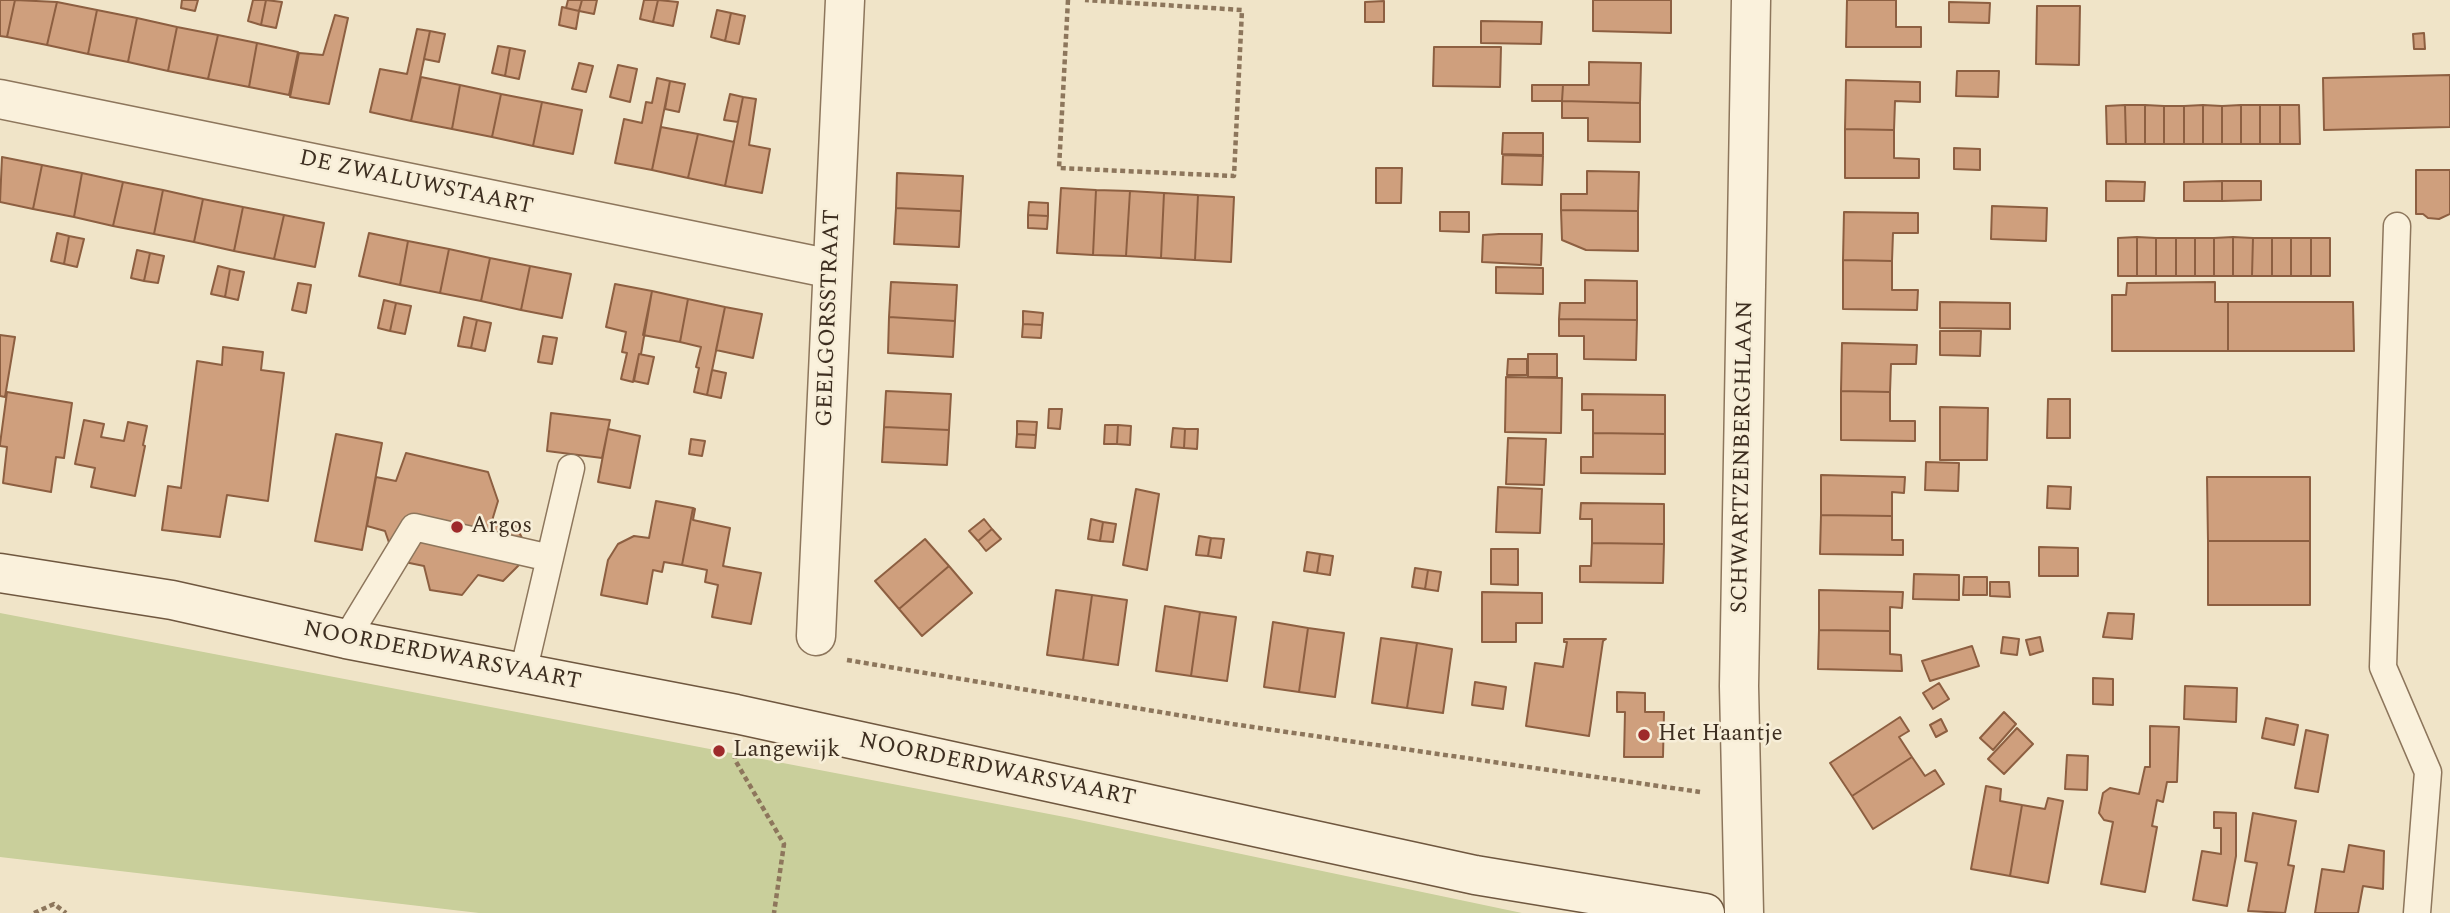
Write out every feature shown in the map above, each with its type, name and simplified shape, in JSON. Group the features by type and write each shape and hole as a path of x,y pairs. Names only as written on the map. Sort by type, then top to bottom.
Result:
{"street":[{"name":"GEELGORSSTRAAT","path":"816,645 845,0"},
{"name":"SCHWARTZENBERGHLAAN","path":"1744,913 1739,686 1751,0"},
{"name":"DE ZWALUWSTAART","path":"0,99 832,269"},
{"name":"NOORDERDWARSVAART","path":"0,573 172,600 346,639 736,715 1475,875 1705,913"}],"lane":[{"path":"2397,226 2383,667 2428,772 2417,913"},
{"path":"523,673 571,468"},
{"path":"346,639 414,527 550,558"}],"path":[{"path":"1068,0 1059,167 1234,176 1242,10 1085,0"},
{"path":"816,645 1232,724 1741,798"},
{"path":"736,715 735,760 784,844 774,913"},
{"path":"34,913 54,904 66,913"}],"green space":[{"path":"0,613 1070,818 1522,913 479,913 0,857"}],"building":[{"path":"0,0 15,0 7,37 0,36"},
{"path":"15,0 57,2 47,45 7,37"},
{"path":"182,0 198,0 195,11 181,8"},
{"path":"253,0 266,0 261,25 248,21"},
{"path":"266,0 282,2 276,28 261,25"},
{"path":"568,0 582,0 579,11 566,8"},
{"path":"582,0 597,0 594,14 579,11"},
{"path":"644,0 658,0 653,22 640,19"},
{"path":"658,0 678,2 673,26 653,22"},
{"path":"1593,0 1671,0 1671,33 1593,31"},
{"path":"1847,0 1896,0 1896,27 1921,27 1921,47 1846,47"},
{"path":"1384,1 1384,22 1365,22 1365,2"},
{"path":"57,2 97,10 88,54 47,45"},
{"path":"1949,2 1990,3 1989,23 1949,22"},
{"path":"2037,6 2080,6 2079,65 2036,64"},
{"path":"562,7 579,11 576,29 559,25"},
{"path":"97,10 137,18 128,62 88,54"},
{"path":"717,10 731,13 725,41 711,37"},
{"path":"731,13 745,16 739,44 725,41"},
{"path":"335,15 348,18 329,104 290,97 299,53 323,55"},
{"path":"137,18 177,27 168,71 128,62"},
{"path":"1481,21 1542,22 1541,44 1481,43"},
{"path":"177,27 218,35 208,79 168,71"},
{"path":"417,29 430,31 411,121 370,112 380,69 407,74"},
{"path":"430,31 445,34 439,62 424,59"},
{"path":"2424,33 2425,49 2414,49 2413,34"},
{"path":"218,35 257,43 249,87 208,79"},
{"path":"257,43 298,52 289,95 249,87"},
{"path":"498,46 510,48 505,76 492,73"},
{"path":"1434,47 1501,47 1500,87 1433,86"},
{"path":"510,48 525,51 519,79 505,76"},
{"path":"1589,62 1641,63 1640,103 1562,101 1563,85 1589,85"},
{"path":"579,63 593,66 586,92 572,89"},
{"path":"618,65 637,69 630,102 610,97"},
{"path":"1957,71 1999,71 1998,97 1956,96"},
{"path":"2450,75 2450,127 2324,130 2323,78"},
{"path":"421,77 460,85 452,129 411,121"},
{"path":"657,78 670,81 652,170 615,163 624,119 642,123 646,102 652,103"},
{"path":"1846,80 1920,82 1920,102 1895,101 1894,130 1845,129"},
{"path":"670,81 685,84 679,112 665,109"},
{"path":"460,85 501,94 492,137 452,129"},
{"path":"1532,85 1563,85 1562,101 1532,101"},
{"path":"501,94 542,102 533,146 492,137"},
{"path":"730,94 743,97 738,122 724,120"},
{"path":"743,97 756,99 749,145 770,149 762,193 725,186"},
{"path":"1562,101 1640,103 1640,142 1588,141 1588,118 1562,118"},
{"path":"542,102 582,110 573,154 533,146"},
{"path":"2125,105 2145,105 2145,144 2126,144"},
{"path":"2125,105 2126,144 2107,144 2106,106"},
{"path":"2145,105 2164,106 2164,144 2145,144"},
{"path":"2203,105 2222,106 2222,144 2203,144"},
{"path":"2203,105 2203,144 2184,144 2184,106"},
{"path":"2241,105 2260,105 2260,144 2241,144"},
{"path":"2241,105 2241,144 2222,144 2222,106"},
{"path":"2260,105 2280,105 2280,144 2260,144"},
{"path":"2280,105 2299,105 2300,144 2280,144"},
{"path":"2164,106 2184,106 2184,144 2164,144"},
{"path":"661,127 698,134 688,178 652,170"},
{"path":"1845,129 1894,130 1894,158 1919,159 1919,178 1845,178"},
{"path":"1503,133 1543,133 1543,155 1502,154"},
{"path":"698,134 734,142 725,186 688,178"},
{"path":"1954,148 1980,149 1980,170 1954,169"},
{"path":"1503,155 1543,156 1542,185 1502,184"},
{"path":"2,157 42,165 33,209 0,202"},
{"path":"42,165 82,173 74,217 33,209"},
{"path":"1376,168 1402,168 1401,203 1376,203"},
{"path":"2416,170 2450,170 2450,214 2439,219 2416,214"},
{"path":"1587,171 1639,172 1638,211 1561,210 1561,194 1587,194"},
{"path":"82,173 123,182 113,226 74,217"},
{"path":"897,173 963,176 961,211 896,208"},
{"path":"2106,181 2145,182 2144,201 2106,201"},
{"path":"2222,181 2261,181 2261,200 2222,201"},
{"path":"2222,181 2222,201 2184,201 2184,182"},
{"path":"123,182 163,190 154,234 113,226"},
{"path":"1061,188 1096,190 1093,255 1057,253"},
{"path":"163,190 203,199 194,242 154,234"},
{"path":"1096,190 1130,191 1126,256 1093,255"},
{"path":"1130,191 1164,193 1161,258 1126,256"},
{"path":"1164,193 1198,195 1195,260 1161,258"},
{"path":"1198,195 1234,197 1231,262 1195,260"},
{"path":"203,199 243,207 234,251 194,242"},
{"path":"1029,202 1048,203 1048,216 1028,215"},
{"path":"1992,206 2047,208 2046,241 1991,239"},
{"path":"243,207 284,215 274,259 234,251"},
{"path":"896,208 961,211 959,247 894,244"},
{"path":"1561,210 1638,211 1638,251 1586,250 1562,240"},
{"path":"1440,212 1469,212 1469,232 1440,231"},
{"path":"1844,212 1918,213 1918,233 1893,233 1892,261 1843,260"},
{"path":"284,215 324,223 315,267 274,259"},
{"path":"1028,215 1048,216 1047,229 1028,228"},
{"path":"57,233 69,236 64,264 51,261"},
{"path":"369,233 408,241 400,285 359,276"},
{"path":"1542,234 1541,265 1482,262 1483,235"},
{"path":"69,236 84,239 77,267 64,264"},
{"path":"2137,237 2137,276 2118,276 2118,238"},
{"path":"2137,237 2156,238 2156,276 2137,276"},
{"path":"2233,237 2253,238 2252,276 2233,276"},
{"path":"2233,237 2233,276 2214,276 2214,238"},
{"path":"2156,238 2176,238 2176,276 2156,276"},
{"path":"2176,238 2195,238 2195,276 2176,276"},
{"path":"2195,238 2214,238 2214,276 2195,276"},
{"path":"2253,238 2272,238 2272,276 2252,276"},
{"path":"2272,238 2291,238 2291,276 2272,276"},
{"path":"2291,238 2311,238 2311,276 2291,276"},
{"path":"2311,238 2330,238 2330,276 2311,276"},
{"path":"408,241 449,249 440,293 400,285"},
{"path":"449,249 490,258 481,301 440,293"},
{"path":"137,250 150,253 144,281 131,278"},
{"path":"150,253 164,256 158,283 144,281"},
{"path":"490,258 530,266 521,310 481,301"},
{"path":"1843,260 1892,261 1892,290 1918,290 1917,310 1843,309"},
{"path":"218,266 230,269 225,297 211,294"},
{"path":"530,266 571,274 562,318 521,310"},
{"path":"1496,267 1543,268 1543,294 1496,293"},
{"path":"230,269 244,272 238,300 225,297"},
{"path":"1585,280 1637,281 1637,320 1559,319 1560,303 1585,303"},
{"path":"891,282 957,285 955,321 889,317"},
{"path":"2215,282 2215,302 2228,302 2228,351 2112,351 2112,295 2126,295 2127,283"},
{"path":"298,283 311,285 306,313 292,310"},
{"path":"615,284 652,291 641,354 633,382 621,379 627,353 622,352 626,332 606,327"},
{"path":"652,291 688,299 680,342 643,335"},
{"path":"688,299 725,307 707,395 694,392 701,347 680,342"},
{"path":"384,300 396,303 390,331 378,328"},
{"path":"1940,302 2010,303 2010,329 1940,328"},
{"path":"2228,302 2353,302 2354,351 2228,351"},
{"path":"396,303 411,306 405,334 390,331"},
{"path":"725,307 762,314 753,358 716,350"},
{"path":"1023,311 1043,313 1042,325 1023,324"},
{"path":"464,317 477,320 471,348 458,346"},
{"path":"889,317 955,321 953,357 888,353"},
{"path":"1559,319 1637,320 1636,360 1584,359 1584,336 1559,336"},
{"path":"477,320 491,323 485,351 471,348"},
{"path":"1023,324 1042,325 1041,338 1022,337"},
{"path":"1940,331 1981,331 1980,356 1940,355"},
{"path":"0,335 15,337 5,397 0,396"},
{"path":"543,336 557,338 552,364 538,362"},
{"path":"1842,343 1917,345 1916,364 1891,364 1890,392 1841,391"},
{"path":"223,347 263,352 261,370 284,373 268,501 227,495 220,537 162,530 168,486 181,488 197,361 222,365"},
{"path":"639,354 654,357 648,384 634,381"},
{"path":"1528,354 1557,354 1557,377 1528,377"},
{"path":"1508,359 1527,359 1527,375 1507,375"},
{"path":"712,370 726,373 721,398 707,395"},
{"path":"1506,377 1562,378 1561,433 1505,432"},
{"path":"886,391 951,394 949,430 884,427"},
{"path":"1841,391 1890,392 1890,421 1915,421 1915,441 1841,440"},
{"path":"7,392 72,403 64,458 56,457 51,492 3,483 7,447 0,444"},
{"path":"1582,394 1665,395 1665,434 1593,433 1593,410 1582,410"},
{"path":"2048,399 2070,399 2070,438 2047,438"},
{"path":"1940,407 1988,408 1987,460 1940,460"},
{"path":"1049,409 1062,409 1060,429 1048,428"},
{"path":"551,413 610,420 602,458 547,451"},
{"path":"84,420 104,424 101,437 124,441 128,422 147,426 135,496 91,487 95,468 75,464"},
{"path":"1017,421 1037,422 1036,435 1017,434"},
{"path":"1105,425 1118,425 1117,444 1104,444"},
{"path":"1118,425 1131,426 1130,445 1117,444"},
{"path":"884,427 949,430 947,465 882,462"},
{"path":"1173,428 1185,429 1184,448 1171,447"},
{"path":"608,429 640,436 630,488 598,482"},
{"path":"1185,429 1198,429 1197,449 1184,448"},
{"path":"1593,433 1665,434 1665,474 1581,473 1581,457 1593,457"},
{"path":"336,434 382,443 362,550 315,541"},
{"path":"1017,434 1036,435 1035,448 1016,447"},
{"path":"1508,438 1546,439 1544,485 1506,484"},
{"path":"691,439 705,441 702,456 689,454"},
{"path":"406,453 488,472 498,501 491,524 516,526 530,554 503,581 478,575 462,595 430,590 424,566 395,560 385,531 367,526 376,477 396,481"},
{"path":"1926,462 1959,463 1958,491 1925,490"},
{"path":"1821,475 1905,477 1904,493 1892,492 1892,516 1821,515"},
{"path":"2207,477 2310,477 2310,541 2208,541"},
{"path":"2048,486 2071,487 2070,509 2047,508"},
{"path":"1498,487 1542,489 1540,533 1496,532"},
{"path":"1136,489 1159,494 1147,570 1123,565"},
{"path":"656,501 693,508 682,565 664,562 662,572 653,570 647,604 601,595 608,560 618,544 634,536 649,538"},
{"path":"1581,503 1664,504 1664,544 1592,543 1592,519 1580,519"},
{"path":"693,508 693,520 730,528 723,566 761,573 751,624 712,617 718,585 705,582 707,570 682,565"},
{"path":"1821,515 1892,516 1892,540 1903,540 1903,555 1820,554"},
{"path":"984,519 992,529 978,541 969,531"},
{"path":"1091,519 1103,522 1100,541 1088,539"},
{"path":"1103,522 1116,524 1113,542 1100,541"},
{"path":"992,529 1001,539 986,551 978,541"},
{"path":"1199,536 1211,538 1208,556 1196,555"},
{"path":"1211,538 1224,539 1221,558 1208,556"},
{"path":"925,539 949,566 899,609 875,581"},
{"path":"2208,541 2310,541 2310,605 2208,605"},
{"path":"1592,543 1664,544 1663,583 1580,582 1580,566 1591,566"},
{"path":"2039,547 2078,548 2078,576 2039,576"},
{"path":"1491,549 1518,549 1518,585 1491,584"},
{"path":"1307,552 1320,554 1317,573 1304,571"},
{"path":"1320,554 1333,556 1330,575 1317,573"},
{"path":"949,566 972,593 922,636 899,609"},
{"path":"1415,568 1428,570 1425,589 1412,587"},
{"path":"1428,570 1441,572 1438,591 1425,589"},
{"path":"1914,574 1959,575 1959,600 1913,599"},
{"path":"1964,577 1987,577 1987,595 1963,595"},
{"path":"1990,582 2009,582 2010,597 1990,596"},
{"path":"1056,590 1092,595 1083,660 1047,655"},
{"path":"1819,590 1903,592 1902,608 1890,607 1890,631 1819,630"},
{"path":"1482,592 1542,593 1542,623 1516,623 1516,642 1482,642"},
{"path":"1092,595 1127,600 1118,665 1083,660"},
{"path":"1165,606 1200,612 1191,676 1156,671"},
{"path":"1200,612 1236,617 1227,681 1191,676"},
{"path":"2108,613 2134,614 2132,639 2103,637"},
{"path":"1273,622 1308,628 1299,692 1264,687"},
{"path":"1308,628 1344,633 1335,697 1299,692"},
{"path":"1819,630 1890,631 1890,654 1901,655 1902,671 1818,669"},
{"path":"2003,637 2019,639 2017,655 2001,653"},
{"path":"2040,637 2043,651 2030,655 2026,640"},
{"path":"1381,638 1417,643 1407,708 1372,703"},
{"path":"1564,639 1606,639 1603,641 1589,736 1526,726 1535,663 1563,667 1567,642 1564,642"},
{"path":"1417,643 1452,649 1443,713 1407,708"},
{"path":"1972,646 1979,666 1930,681 1922,661"},
{"path":"2093,678 2113,679 2113,705 2093,704"},
{"path":"1475,682 1506,687 1503,709 1472,705"},
{"path":"1939,683 1949,699 1933,709 1923,693"},
{"path":"2185,686 2237,688 2236,722 2184,719"},
{"name":"Het Haantje","path":"1617,692 1645,693 1645,712 1664,712 1663,757 1624,757 1625,712 1617,712"},
{"path":"2004,712 2016,724 1993,750 1980,738"},
{"path":"1900,717 1909,731 1899,737 1912,757 1852,796 1830,763"},
{"path":"2266,718 2298,725 2294,745 2262,738"},
{"path":"1941,719 1947,731 1936,737 1930,725"},
{"path":"2150,726 2179,727 2177,782 2167,782 2163,802 2157,800 2152,826 2157,827 2145,892 2101,884 2113,822 2104,820 2099,813 2103,793 2110,788 2139,794 2145,767 2150,767"},
{"path":"2017,728 2033,744 2004,774 1988,759"},
{"path":"2306,730 2328,735 2318,792 2295,788"},
{"path":"2067,755 2088,756 2087,790 2065,789"},
{"path":"1912,757 1925,776 1935,770 1944,784 1873,829 1852,796"},
{"path":"1986,786 2001,789 2000,801 2022,805 2010,876 1971,869"},
{"path":"2048,798 2063,801 2048,883 2010,876 2022,805 2045,809"},
{"path":"2214,812 2236,813 2236,856 2227,906 2193,900 2202,851 2221,854 2221,828 2214,828"},
{"path":"2253,813 2296,821 2288,865 2294,866 2285,913 2248,911 2257,863 2245,861"},
{"path":"2349,845 2384,851 2383,889 2363,886 2358,913 2315,913 2322,869 2344,872"}],"place":[{"name":"Argos","path":"457,527"},
{"name":"Het Haantje","path":"1644,735"},
{"name":"Langewijk","path":"719,751"}]}
